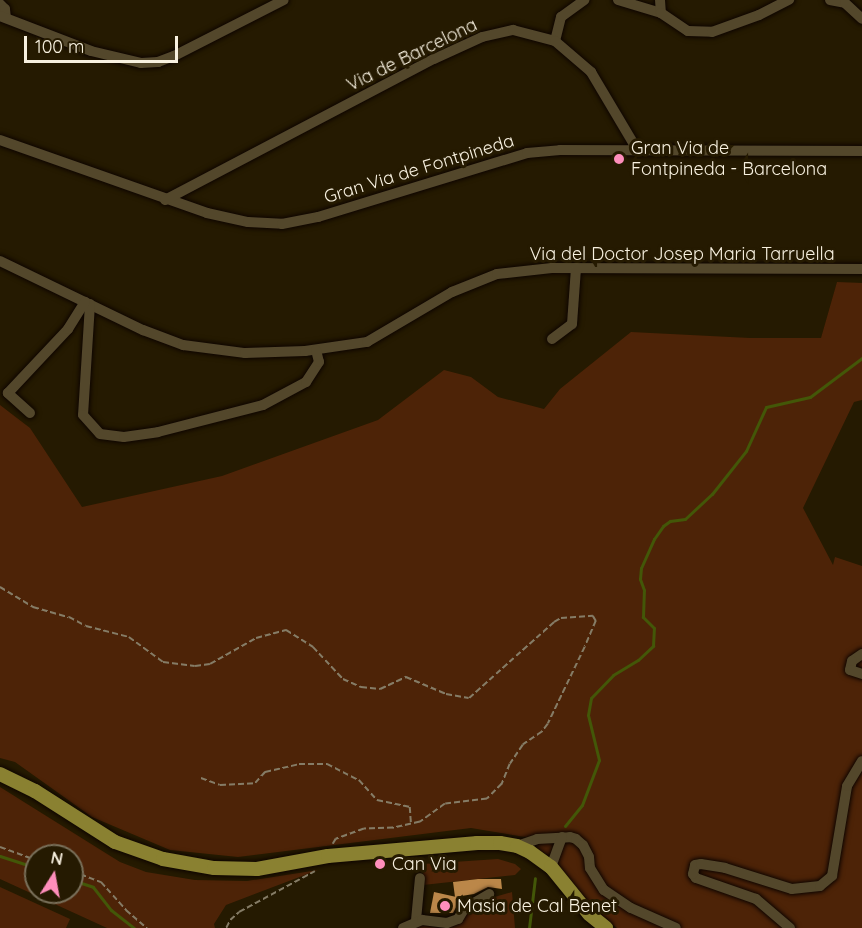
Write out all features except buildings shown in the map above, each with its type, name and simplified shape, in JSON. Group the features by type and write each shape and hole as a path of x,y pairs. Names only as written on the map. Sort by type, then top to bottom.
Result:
{"main road":[{"path":"0,774 35,791 115,842 163,859 240,870 328,856 477,843 517,846 551,867 589,914 606,928"}],"street":[{"path":"0,4 5,9 3,17 91,51 124,61 158,62 284,0"},
{"path":"555,41 561,17 584,0"},
{"path":"618,0 661,13 688,31 712,33 759,15 789,0"},
{"path":"660,0 661,13"},
{"path":"830,0 845,3 862,19"},
{"name":"Via de Barcelona","path":"165,200 482,37 513,30 555,41 591,72 638,151"},
{"name":"Gran Via de Fontpineda","path":"0,140 165,200 227,219 291,223 527,153 862,151"},
{"name":"Via del Doctor Josep Maria Tarruella","path":"0,261 87,303 183,345 245,353 316,350 367,342 452,292 497,274 576,268 862,269"},
{"path":"552,339 572,324 576,268"},
{"path":"87,303 83,415 100,434 124,437 158,432 263,405 306,382 319,362 316,350"},
{"path":"30,413 8,393 68,329 87,303"},
{"path":"862,654 852,662 850,670 862,674"},
{"path":"790,928 756,899 696,878 693,874 695,865 725,868 792,889 820,886 832,876 847,786 862,761"},
{"path":"551,867 561,837"},
{"path":"517,846 537,839 561,837 576,839 589,857 590,868 604,890 632,908 676,928"},
{"path":"416,920 420,878"},
{"path":"403,928 416,920 447,924 458,919 465,908 489,894"}],"path":[{"path":"0,587 33,607 69,617 86,626 129,637 163,662 195,666 210,664 256,638 286,630 313,647 343,679 361,687 380,689 406,677 446,694 469,698 554,622 561,618 592,616 596,621 548,724 542,732 523,745 510,764 502,783 487,799 445,804 420,822 364,829 336,839 328,856"},
{"path":"201,778 220,785 255,783 265,772 299,764 327,765 359,780 378,800 410,807 411,824"},
{"path":"0,847 24,856"},
{"path":"226,928 230,920 239,912 318,870"},
{"path":"84,876 101,882 126,910 147,928"}],"shaded area":[{"path":"837,282 862,283 862,400 854,402 803,508 833,565 835,557 862,566 862,928 617,928 595,909 548,855 533,847 540,844 537,839 471,828 238,857 170,850 92,817 15,762 0,758 0,405 30,428 82,507 222,476 378,420 444,370 471,377 498,397 544,409 560,389 631,332 750,338 821,338"},
{"path":"0,787 120,862 146,872 195,880 247,881 318,870 226,905 214,924 215,928 107,928 55,904 84,904 84,844 24,844 24,890 0,879"},
{"path":"498,859 515,864 521,869 515,875 423,885 423,864"},
{"path":"0,887 24,898 24,904 37,904 70,919 66,928 0,928"},
{"path":"512,892 515,928 442,928 456,925 473,907 491,898"},
{"path":"417,925 442,928 411,928"}],"waterway":[{"path":"565,826 582,805 599,760 588,715 591,698 613,675 638,660 653,646 654,628 643,617 644,590 640,579 641,568 654,539 663,526 670,521 685,519 712,494 746,451 766,407 810,397 862,358"},
{"path":"0,856 24,864"},
{"path":"529,928 535,878"},
{"path":"84,884 93,887 111,910 134,928"}],"place":[{"name":"Gran Via de Fontpineda - Barcelona","path":"619,159"},
{"name":"Can Via","path":"380,864"},
{"name":"Masia de Cal Benet","path":"445,906"}]}
